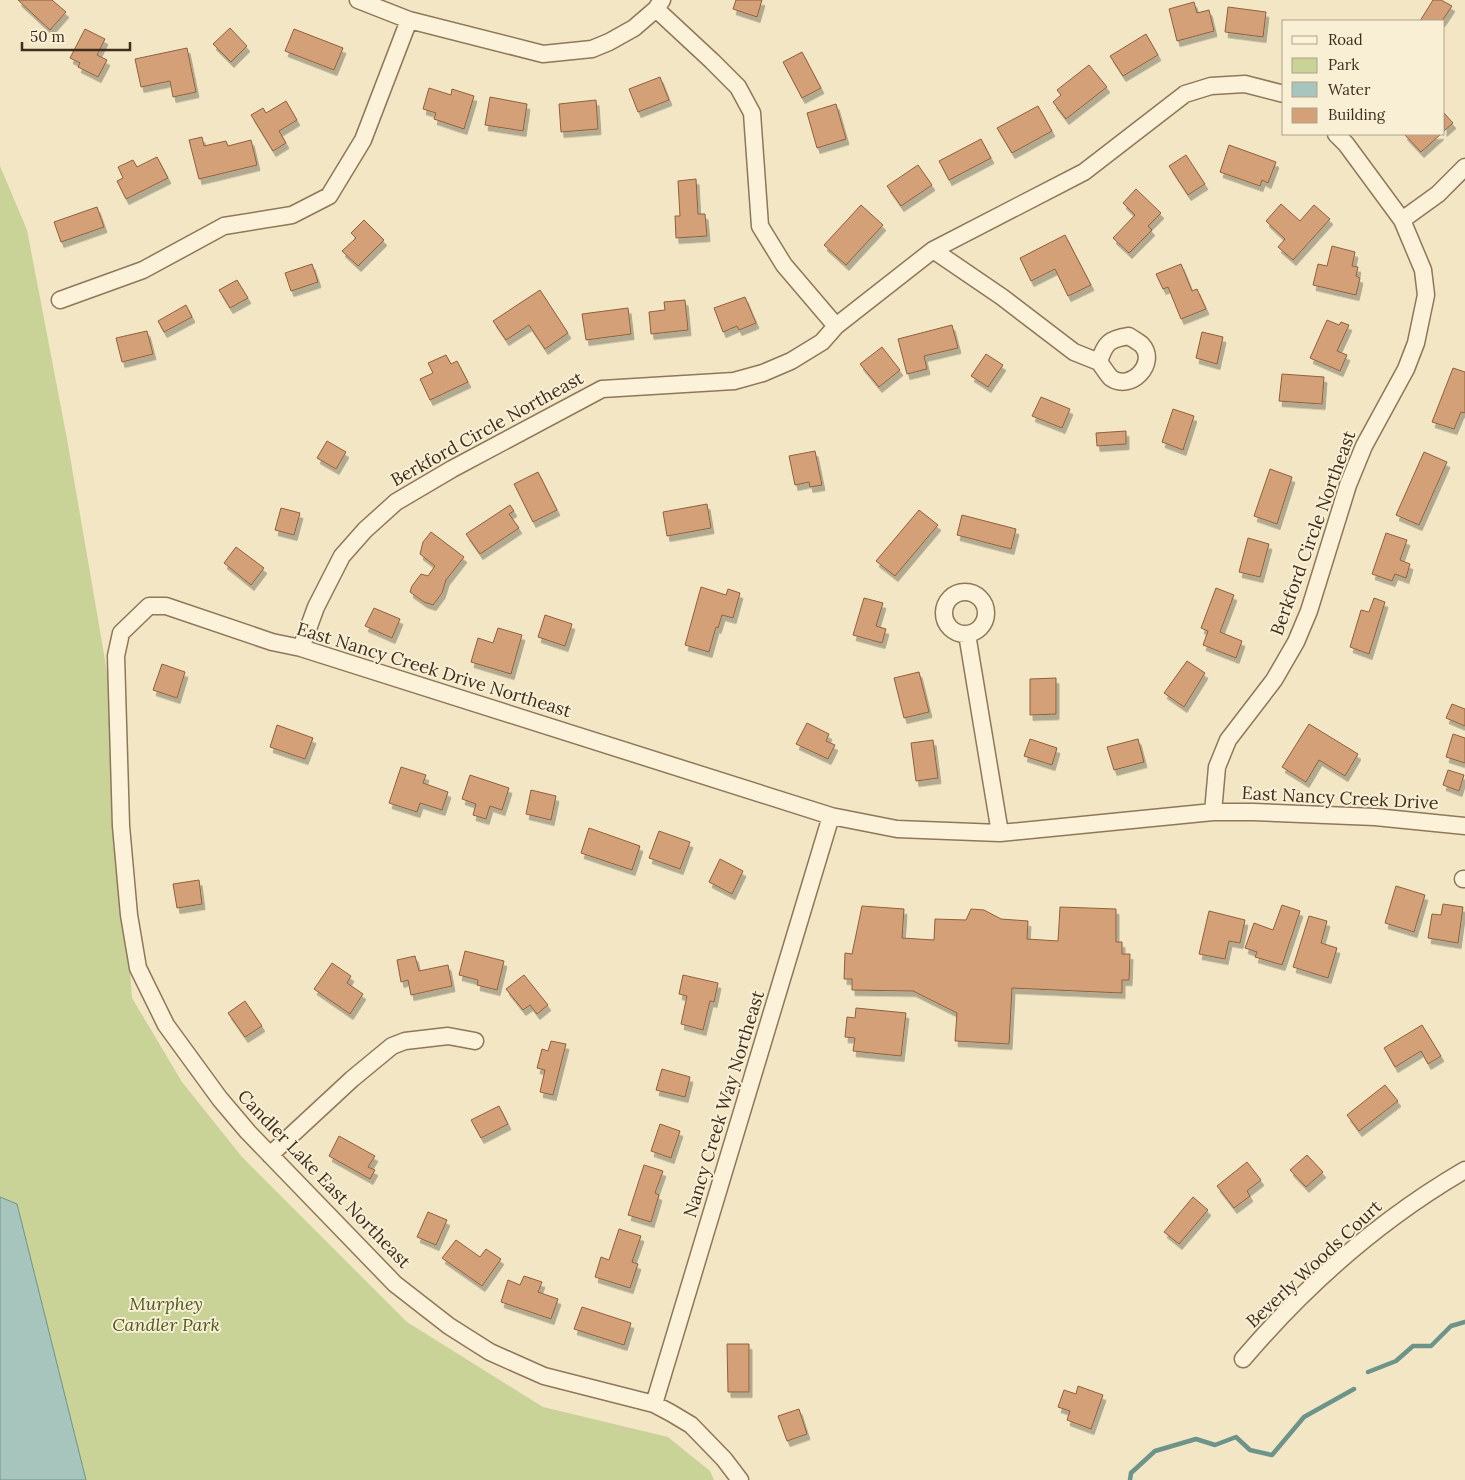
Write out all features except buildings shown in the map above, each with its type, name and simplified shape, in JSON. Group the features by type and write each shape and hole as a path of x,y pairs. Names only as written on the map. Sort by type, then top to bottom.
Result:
{"street":[{"path":"358,0 409,20 543,54 592,49 609,42 634,28 659,4 738,87 752,113 760,226 784,265 836,326"},
{"path":"60,300 144,270 224,226 292,215 329,196 363,140 409,20"},
{"name":"Berkford Circle Northeast","path":"301,648 316,606 342,556 365,530 396,502 452,469 602,389 734,381 763,374 791,361 822,342 836,326 933,250 1084,172 1185,94 1211,86 1245,84 1282,93"},
{"name":"Berkford Circle Northeast","path":"1213,812 1217,767 1228,740 1274,680 1296,642 1310,611 1348,485 1364,446 1406,369 1416,343 1426,295 1423,270 1402,220 1346,144 1337,135"},
{"path":"1402,220 1438,194 1465,167"},
{"path":"933,250 1002,297 1074,352 1099,362"},
{"name":"East Nancy Creek Drive Northeast","path":"118,725 116,656 121,632 149,606 166,606 272,642 301,648 831,816"},
{"path":"967,634 1000,833"},
{"name":"Candler Lake East Northeast","path":"118,725 121,826 129,915 138,968 166,1025 220,1099 270,1155 395,1284 449,1326 490,1352 544,1376 654,1404 690,1424 724,1459 740,1480"},
{"path":"831,816 897,830 1000,833 1213,812"},
{"name":"East Nancy Creek Drive","path":"1213,812 1346,816 1465,826"},
{"name":"Nancy Creek Way Northeast","path":"654,1404 831,816"},
{"path":"270,1155 352,1079 392,1046 405,1041 448,1036 475,1041"},
{"name":"Beverly Woods Court","path":"1244,1359 1270,1328 1362,1243 1405,1208 1465,1170"}],"green space":[{"name":"Murphey Candler Park","path":"0,166 27,230 67,439 110,689 132,998 182,1082 242,1157 407,1322 543,1407 668,1437 710,1471 714,1480 0,1480"}],"water":[{"path":"0,1197 17,1204 86,1480 0,1480"}],"waterway":[{"path":"1368,1372 1396,1361 1413,1346 1431,1346 1451,1326 1465,1322"},
{"path":"1130,1480 1131,1473 1155,1451 1196,1439 1215,1445 1236,1437 1250,1450 1272,1455 1304,1417 1354,1389"}]}
